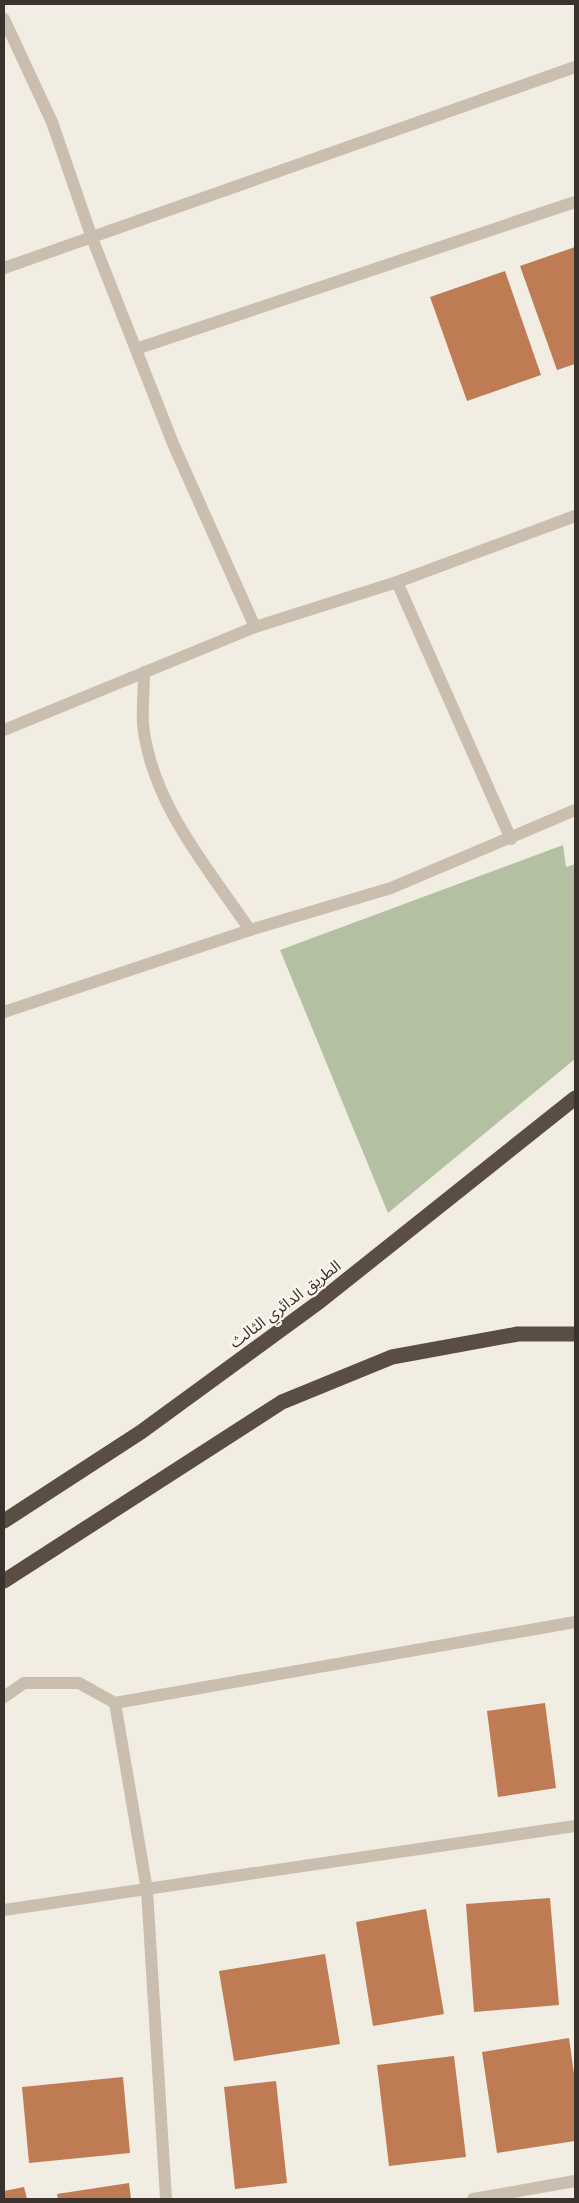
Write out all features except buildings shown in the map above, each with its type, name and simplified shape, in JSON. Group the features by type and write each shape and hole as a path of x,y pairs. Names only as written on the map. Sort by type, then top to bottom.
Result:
{"highway":[{"name":"الطريق الدائري الثالث","path":"4,1521 141,1432 319,1302 575,1098"},
{"path":"4,1581 282,1402 392,1357 518,1334 575,1334"}],"street":[{"path":"4,18 52,122 92,238 195,496 255,627"},
{"path":"4,268 575,67"},
{"path":"136,350 575,202"},
{"path":"4,730 255,627 397,582 575,516"},
{"path":"397,582 511,839"},
{"path":"144,672 144,725 156,780 175,820 250,930"},
{"path":"4,1012 250,930 391,888 511,839 575,810"},
{"path":"4,1697 24,1684 79,1683 115,1703 575,1622"},
{"path":"115,1703 147,1890 166,2199"},
{"path":"4,1910 575,1826"},
{"path":"473,2199 575,2181"}],"green space":[{"path":"563,845 566,867 575,864 575,1059 388,1213 280,950"}]}
